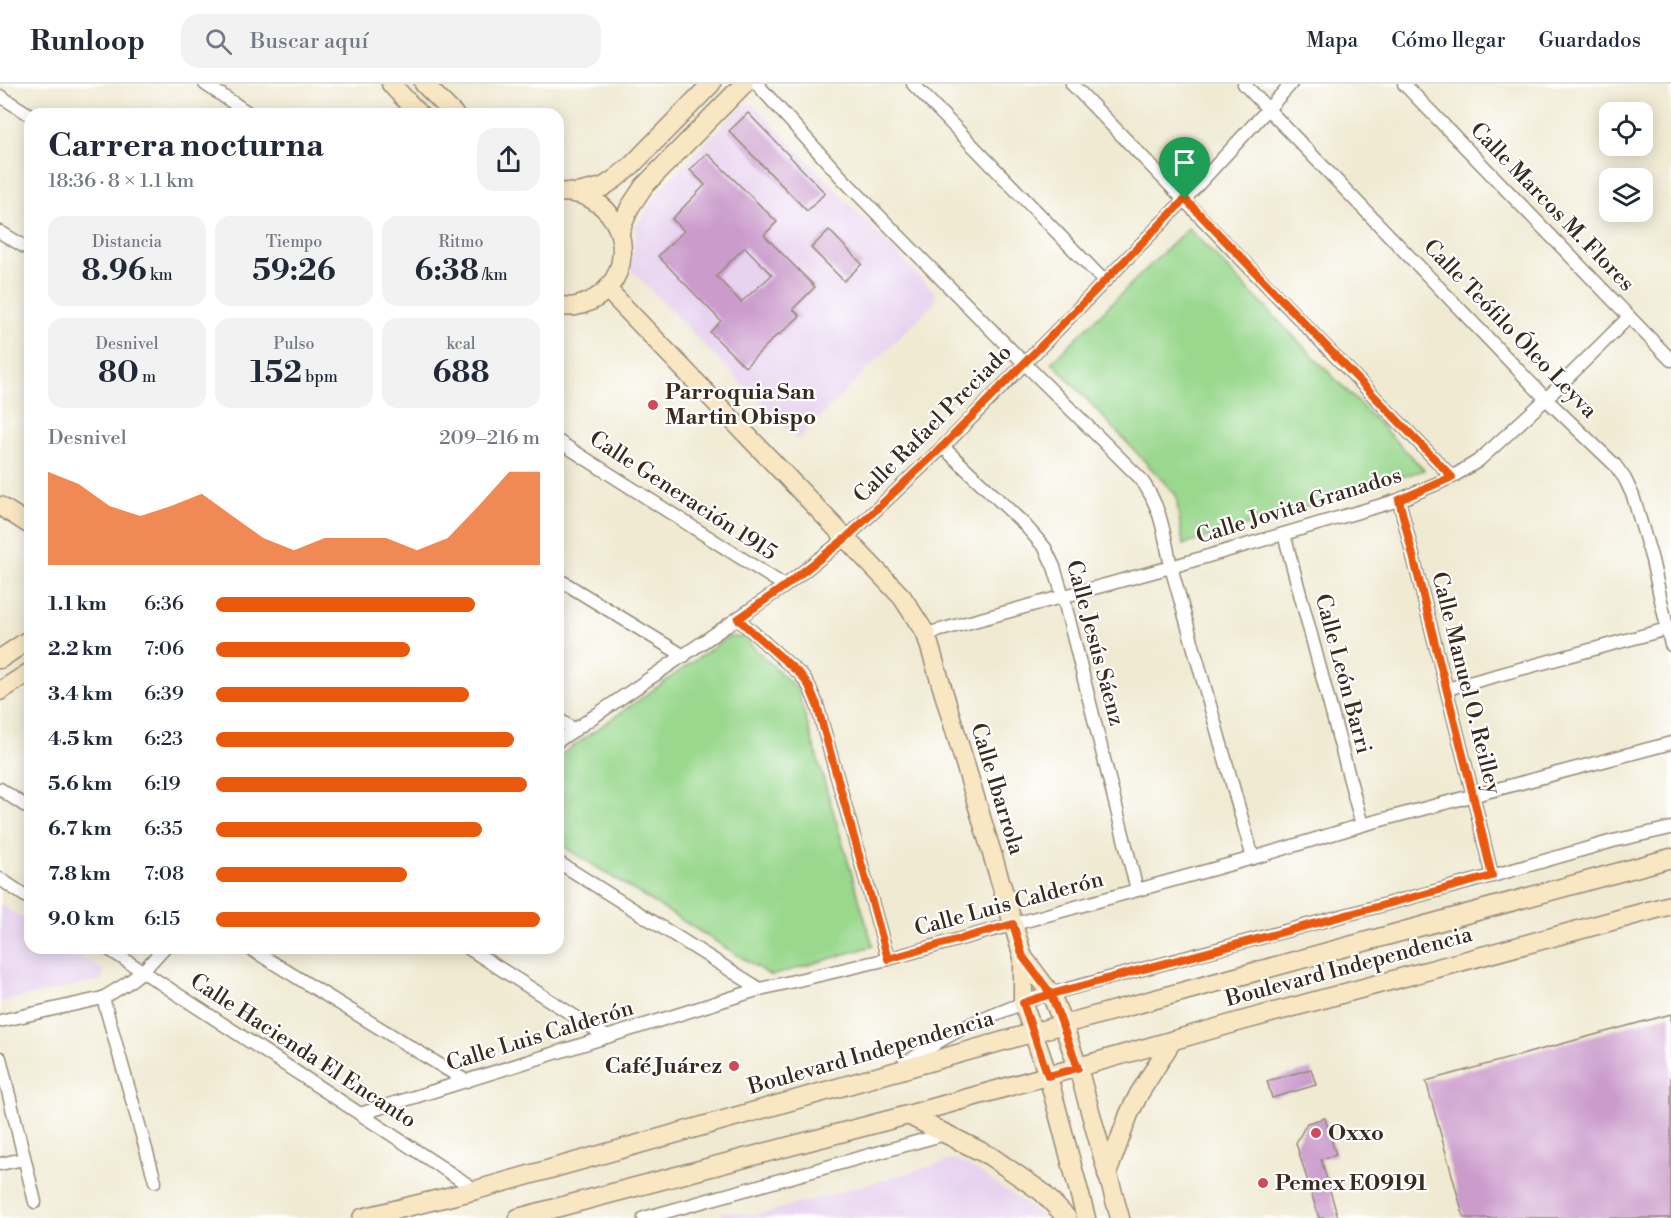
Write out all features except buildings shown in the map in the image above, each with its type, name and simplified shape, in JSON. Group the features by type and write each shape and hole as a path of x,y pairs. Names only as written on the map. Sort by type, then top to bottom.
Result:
{"main road":[{"path":"391,84 413,108"},
{"path":"424,84 444,108"},
{"path":"564,193 577,193 603,187 615,179 632,165 711,84"},
{"path":"620,231 630,207 644,186 744,84"},
{"path":"564,306 576,306 593,300 607,289 616,276 623,246 620,231 610,214 596,201 577,193"},
{"name":"Calle Ibarrola","path":"607,289 902,597 926,634 1023,957 1023,1003 1048,1076 1086,1218"},
{"path":"0,506 24,521"},
{"path":"2,655 24,642"},
{"path":"0,691 24,677"},
{"name":"Boulevard Independencia","path":"362,1218 476,1190 1033,1032 1671,858"},
{"name":"Boulevard Independencia","path":"518,1218 908,1115 1671,904"},
{"name":"Calle Ibarrola","path":"1023,957 1051,994 1063,1024 1078,1068 1120,1218"},
{"path":"1107,1174 1129,1114 1173,1041"},
{"path":"908,1115 990,1156 1042,1192 1067,1218"}],"street":[{"path":"205,84 241,108"},
{"path":"757,84 842,178 1145,484 1162,521 1171,567 1253,858"},
{"path":"913,84 1104,281"},
{"path":"1072,84 1452,477"},
{"name":"Calle Teófilo Óleo Leyva","path":"1244,84 1546,399 1615,465 1633,496 1652,560 1671,645"},
{"name":"Calle Rafael Preciado","path":"564,737 785,586 846,538 942,447 1185,199 1291,84"},
{"name":"Calle Marcos M. Flores","path":"1404,84 1671,360"},
{"path":"0,96 24,111"},
{"path":"0,232 24,246"},
{"name":"Calle Jovita Granados","path":"926,634 1171,567 1399,500 1452,477 1478,461 1546,399 1629,316"},
{"name":"Calle Generación 1915","path":"564,445 785,586"},
{"name":"Calle Jesús Sáenz","path":"942,447 1024,524 1045,548 1054,567 1137,890"},
{"name":"Calle Manuel O. Reilley","path":"1399,500 1492,876"},
{"name":"Calle León Barri","path":"1284,534 1362,825"},
{"path":"564,583 684,656"},
{"path":"738,619 794,668 809,686 817,705 888,959"},
{"path":"1447,689 1667,629"},
{"path":"564,723 575,730"},
{"name":"Calle Luis Calderón","path":"360,1114 760,989 888,959 1253,858 1362,825 1671,743"},
{"path":"0,789 24,805"},
{"path":"891,1072 962,1029 1023,1003 1051,994 1492,876 1612,841 1671,828"},
{"path":"564,866 760,989"},
{"path":"0,879 24,895"},
{"name":"Calle Hacienda El Encanto","path":"116,954 476,1190"},
{"path":"0,1021 103,998 126,984 158,954"},
{"path":"259,954 466,1081"},
{"path":"477,954 607,1037"},
{"path":"103,998 155,1181"},
{"path":"0,1058 35,1202"},
{"path":"644,1218 945,1134"},
{"path":"0,1164 24,1159"}],"shaded area":[{"path":"745,103 754,105 936,294 935,302 797,440 630,269 637,226 655,195"},
{"path":"0,904 24,919 24,954 77,954 104,971 102,980 0,1002"},
{"path":"953,1160 971,1167 1046,1218 723,1218 721,1211 758,1215"}],"green space":[{"path":"1188,228 1424,470 1183,545 1176,495 1052,362"},
{"path":"728,637 743,637 797,689 873,946 771,976 564,847 564,753"}],"place":[{"name":"Parroquia San Martin Obispo","path":"653,405"},
{"name":"Café Juárez","path":"734,1066"},
{"name":"Oxxo","path":"1316,1133"},
{"name":"Pemex E09191","path":"1263,1183"}],"route":[{"path":"1185,199 942,447 846,538 785,586 738,619 794,668 809,686 817,705 888,959 1013,924 1023,957 1051,994 1078,1068 1048,1076 1023,1003 1038,997 1051,994 1492,876 1399,500 1452,477 1185,199"}]}
